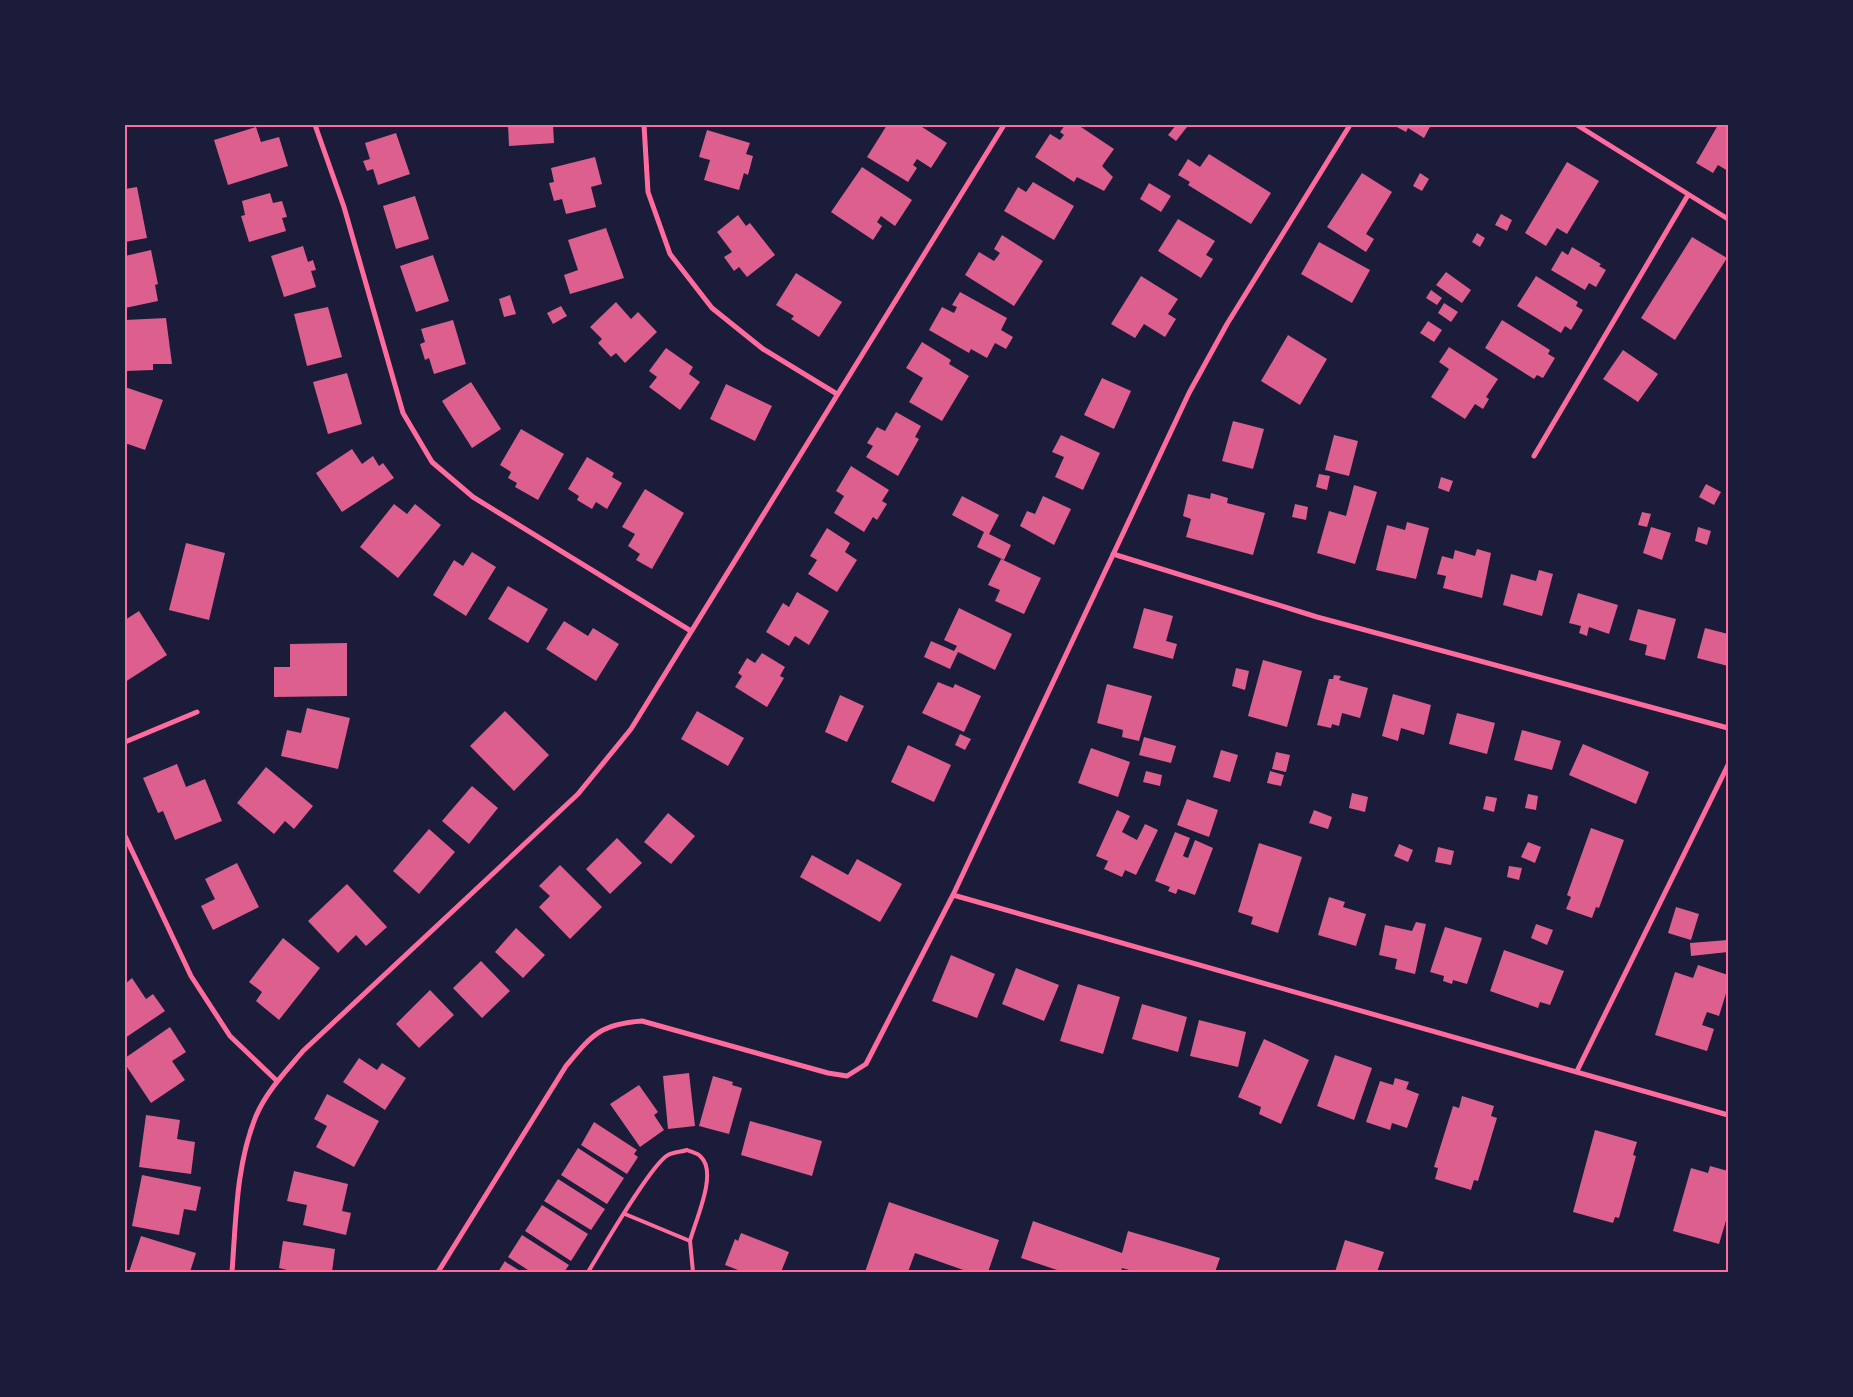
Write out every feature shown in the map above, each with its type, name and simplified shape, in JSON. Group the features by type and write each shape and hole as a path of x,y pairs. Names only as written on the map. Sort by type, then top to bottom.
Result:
{"street":[{"path":"315,125 344,207 403,414 432,462 473,497 692,631"},
{"path":"644,125 648,192 670,254 712,308 763,350 837,394"},
{"path":"232,1272 242,1161 256,1115 277,1081 304,1051 578,794 631,729 1004,125"},
{"path":"438,1272 566,1066 590,1038 618,1023 642,1020 828,1073 847,1076 866,1064 953,895 1189,393 1227,324 1350,125"},
{"path":"1577,125 1728,219"},
{"path":"1534,456 1688,195"},
{"path":"1113,554 1316,617 1728,728"},
{"path":"125,742 197,712"},
{"path":"1577,1071 1728,765"},
{"path":"125,836 191,976 230,1036 277,1081"},
{"path":"953,895 1728,1115"}],"lane":[{"path":"588,1272 653,1170 667,1155 686,1150 701,1156 708,1169 708,1183 690,1241 693,1272"},
{"path":"625,1214 690,1241"}],"building":[{"path":"508,125 553,125 554,143 509,146"},
{"path":"887,125 919,125 947,143 931,168 917,159 913,165 917,168 908,182 867,157"},
{"path":"1065,125 1078,125 1114,149 1102,166 1113,177 1104,191 1077,177 1074,182 1035,157 1050,134 1060,140 1064,135 1060,132"},
{"path":"1176,125 1187,127 1176,141 1168,135"},
{"path":"1393,125 1431,125 1424,138 1408,128 1406,132"},
{"path":"1718,125 1728,125 1728,171 1718,165 1713,173 1696,163"},
{"path":"256,127 261,142 279,137 288,166 228,185 214,140"},
{"path":"707,130 750,143 746,154 753,156 748,175 744,173 739,190 704,180 710,160 699,157"},
{"path":"396,133 410,174 378,185 373,169 367,171 363,161 370,159 365,143"},
{"path":"1209,154 1271,193 1251,224 1188,185 1190,182 1178,175 1188,159 1200,167"},
{"path":"595,157 602,184 591,187 596,207 566,214 562,199 554,201 549,183 554,182 551,168"},
{"path":"1567,162 1599,181 1567,234 1557,228 1546,246 1525,233"},
{"path":"862,167 912,200 895,226 881,216 877,222 882,226 873,240 831,212"},
{"path":"1362,173 1392,192 1366,234 1374,239 1366,252 1327,227"},
{"path":"1420,173 1429,179 1422,191 1413,186"},
{"path":"1033,182 1074,206 1054,240 1004,211 1018,187 1026,192"},
{"path":"1149,183 1171,196 1161,212 1140,199"},
{"path":"137,187 147,238 125,242 125,189"},
{"path":"270,193 273,203 282,201 287,217 282,218 286,231 249,242 241,216 245,215 242,201"},
{"path":"415,196 429,239 396,249 383,206"},
{"path":"1501,214 1512,220 1507,231 1495,225"},
{"path":"738,215 746,226 750,223 775,255 747,277 739,267 734,271 724,257 732,252 717,232"},
{"path":"1178,219 1215,241 1206,255 1213,259 1201,278 1158,251"},
{"path":"606,228 624,278 570,294 564,275 578,270 568,240"},
{"path":"1477,233 1485,238 1480,247 1472,242"},
{"path":"1002,235 1043,261 1014,306 965,275 979,252 994,261 1000,253 994,249"},
{"path":"1692,237 1727,258 1675,340 1641,318"},
{"path":"1319,242 1370,270 1352,303 1301,274"},
{"path":"303,246 308,262 313,260 316,270 311,271 316,287 284,297 271,256"},
{"path":"1572,247 1601,264 1599,266 1606,270 1596,287 1589,283 1585,290 1551,270 1562,251 1568,255"},
{"path":"151,250 158,284 155,285 158,301 125,308 125,256"},
{"path":"433,255 449,301 416,312 400,266"},
{"path":"1446,272 1471,290 1462,303 1436,285"},
{"path":"796,273 842,302 819,337 791,319 794,316 776,305"},
{"path":"1141,276 1178,299 1168,314 1176,319 1165,337 1144,324 1135,338 1111,324"},
{"path":"1536,276 1578,302 1576,306 1583,310 1571,330 1565,326 1561,333 1517,306"},
{"path":"1431,290 1442,298 1437,305 1426,298"},
{"path":"960,292 1007,318 1001,330 1013,337 1006,349 995,343 987,358 971,349 969,353 929,330 942,307 954,313 957,307 952,305"},
{"path":"510,295 516,314 504,317 499,299"},
{"path":"616,302 631,319 638,312 657,332 625,363 616,353 611,357 598,343 602,339 590,327"},
{"path":"1444,303 1458,312 1451,322 1438,313"},
{"path":"561,306 567,316 553,324 547,313"},
{"path":"328,307 342,357 307,366 294,314"},
{"path":"166,318 172,364 153,364 153,370 125,371 125,320"},
{"path":"453,320 466,364 434,374 429,358 425,360 420,344 425,342 421,329"},
{"path":"1502,320 1550,350 1548,354 1555,358 1543,378 1537,375 1534,379 1485,348"},
{"path":"1428,321 1442,330 1434,342 1420,333"},
{"path":"1288,335 1327,359 1300,405 1261,381"},
{"path":"922,342 951,360 949,364 969,376 942,421 909,402 923,378 906,368"},
{"path":"1449,347 1498,379 1486,397 1489,399 1483,409 1475,404 1465,419 1431,397 1449,369 1439,362"},
{"path":"666,348 693,367 689,374 700,382 680,410 649,387 657,377 649,371"},
{"path":"1623,350 1658,374 1638,402 1603,379"},
{"path":"347,373 362,424 328,434 313,382"},
{"path":"1102,378 1131,391 1114,429 1084,415"},
{"path":"471,382 501,429 472,448 442,401"},
{"path":"726,384 772,406 755,441 710,419"},
{"path":"125,387 163,400 145,450 125,443"},
{"path":"896,412 921,426 915,437 919,439 898,476 866,457 873,446 867,443 877,427 885,431"},
{"path":"1233,421 1264,429 1253,469 1222,461"},
{"path":"521,429 564,454 538,500 515,487 517,483 508,478 511,472 500,465"},
{"path":"1061,435 1100,453 1083,490 1055,477 1064,457 1052,452"},
{"path":"1334,435 1358,441 1349,476 1325,470"},
{"path":"352,449 362,464 373,456 379,466 383,463 394,478 342,512 316,473"},
{"path":"587,457 614,473 612,477 622,483 607,509 596,502 592,509 577,500 579,496 568,489"},
{"path":"851,466 889,490 882,501 887,504 877,520 873,517 864,532 834,513 844,496 836,491"},
{"path":"1319,474 1330,476 1327,490 1316,487"},
{"path":"1441,477 1453,481 1449,492 1438,488"},
{"path":"1706,484 1721,492 1714,505 1699,497"},
{"path":"1354,485 1377,492 1355,564 1317,553 1329,511 1346,516"},
{"path":"645,489 684,513 652,569 636,560 640,554 628,546 635,534 622,527"},
{"path":"1211,493 1228,498 1227,503 1265,513 1253,555 1186,537 1191,519 1183,516 1188,494 1210,499"},
{"path":"962,496 999,515 989,534 1011,545 1004,560 977,547 984,532 952,515"},
{"path":"1043,496 1071,509 1054,545 1020,526 1027,511 1035,514"},
{"path":"394,504 407,514 415,504 441,525 398,578 360,547"},
{"path":"1295,504 1308,507 1306,520 1292,517"},
{"path":"1642,512 1651,514 1647,527 1638,525"},
{"path":"1407,522 1429,528 1416,579 1376,570 1387,525 1405,530"},
{"path":"1651,527 1671,533 1662,560 1643,553"},
{"path":"1698,527 1711,531 1707,545 1695,541"},
{"path":"827,528 850,543 845,552 857,560 837,592 808,574 817,560 810,556"},
{"path":"186,543 225,553 209,620 169,610"},
{"path":"1477,549 1491,553 1482,598 1443,588 1446,576 1437,574 1442,556 1453,559 1455,550 1475,556"},
{"path":"472,552 496,567 466,616 433,595 454,560 463,566"},
{"path":"1001,559 1041,578 1024,614 995,601 1000,590 988,585"},
{"path":"1539,570 1553,574 1542,616 1503,605 1511,574 1536,581"},
{"path":"508,586 548,609 528,643 488,619"},
{"path":"797,592 829,611 809,645 795,636 789,646 766,632 783,603 789,607"},
{"path":"1578,593 1618,605 1609,634 1589,627 1587,636 1579,633 1581,626 1569,623"},
{"path":"959,608 1012,634 995,670 958,652 950,669 924,657 931,641 954,651 957,646 944,640"},
{"path":"1144,608 1173,616 1166,641 1177,644 1173,659 1133,648"},
{"path":"1638,609 1676,619 1665,660 1645,655 1647,645 1629,640"},
{"path":"139,611 167,655 125,682 125,620"},
{"path":"564,621 588,636 593,628 619,644 596,681 546,649"},
{"path":"1705,628 1728,634 1728,666 1697,658"},
{"path":"347,643 347,696 274,697 274,667 290,667 290,644"},
{"path":"762,653 785,667 780,676 784,678 767,707 735,687 742,676 738,673 747,658 755,663"},
{"path":"1263,660 1302,671 1287,727 1248,716"},
{"path":"1236,668 1249,671 1245,690 1232,686"},
{"path":"1334,675 1341,676 1339,680 1368,688 1360,718 1342,713 1339,726 1332,724 1331,728 1317,725 1329,679 1333,679"},
{"path":"938,682 953,688 955,684 981,696 964,732 922,713"},
{"path":"1107,684 1152,696 1139,741 1122,737 1123,730 1097,723"},
{"path":"1393,694 1431,705 1424,735 1401,728 1398,741 1382,736"},
{"path":"840,695 864,706 847,742 825,732"},
{"path":"307,708 350,718 338,769 281,756 287,730 301,733"},
{"path":"505,711 549,755 514,791 470,746"},
{"path":"697,711 744,738 728,766 681,739"},
{"path":"1457,713 1495,723 1487,754 1449,744"},
{"path":"1522,730 1561,741 1552,770 1514,760"},
{"path":"960,734 971,739 965,750 955,745"},
{"path":"1144,737 1176,746 1171,763 1139,755"},
{"path":"1583,744 1649,772 1636,804 1569,775"},
{"path":"908,745 951,765 934,802 891,782"},
{"path":"1091,748 1130,762 1118,797 1078,783"},
{"path":"1221,750 1238,755 1230,782 1213,777"},
{"path":"1276,752 1290,755 1286,772 1272,769"},
{"path":"177,764 186,787 205,779 222,821 175,840 163,811 158,813 143,778"},
{"path":"266,767 313,806 294,829 285,821 274,834 237,803"},
{"path":"1146,771 1162,775 1160,786 1143,782"},
{"path":"1270,771 1284,775 1281,786 1267,783"},
{"path":"472,786 498,808 469,844 442,821"},
{"path":"1352,793 1368,797 1365,812 1349,808"},
{"path":"1528,794 1538,796 1536,810 1525,808"},
{"path":"1486,796 1497,798 1494,812 1483,809"},
{"path":"1187,799 1218,810 1209,837 1177,825"},
{"path":"1117,810 1130,816 1122,832 1137,840 1145,824 1158,830 1136,875 1125,870 1122,877 1104,869 1108,861 1096,856"},
{"path":"1314,810 1332,817 1328,829 1309,823"},
{"path":"668,813 695,836 671,864 644,842"},
{"path":"1591,828 1624,840 1599,908 1596,907 1592,918 1566,909 1571,897 1567,895"},
{"path":"429,829 455,852 419,894 393,871"},
{"path":"1175,832 1190,838 1183,856 1188,858 1195,840 1213,848 1195,895 1178,889 1176,894 1168,891 1170,887 1155,881"},
{"path":"617,838 642,863 610,894 586,869"},
{"path":"1528,842 1541,847 1535,863 1521,857"},
{"path":"1259,843 1302,857 1278,933 1251,924 1253,917 1238,912"},
{"path":"1399,844 1413,850 1408,862 1394,856"},
{"path":"1438,847 1454,851 1451,865 1435,862"},
{"path":"812,855 848,875 857,859 902,884 880,922 800,877"},
{"path":"237,863 259,907 213,930 201,906 215,899 205,879"},
{"path":"560,865 602,907 570,939 539,907 550,896 539,886"},
{"path":"1509,866 1522,868 1519,880 1507,877"},
{"path":"347,884 387,927 366,946 356,935 338,953 308,921"},
{"path":"1329,897 1345,902 1343,907 1366,914 1356,946 1318,935"},
{"path":"1676,907 1699,914 1691,940 1668,933"},
{"path":"1416,922 1426,924 1415,974 1395,969 1397,959 1379,955 1385,925 1412,931"},
{"path":"1536,924 1553,930 1547,945 1531,938"},
{"path":"1445,927 1482,938 1467,984 1453,980 1452,984 1443,981 1444,976 1430,972"},
{"path":"516,928 545,955 523,978 495,952"},
{"path":"283,938 320,968 279,1020 256,1001 262,992 249,982"},
{"path":"1728,940 1728,952 1691,956 1690,943"},
{"path":"1504,950 1564,971 1550,1005 1540,1002 1538,1008 1490,991"},
{"path":"951,955 995,974 977,1018 932,1001"},
{"path":"481,961 510,991 482,1018 453,988"},
{"path":"1698,965 1728,975 1728,987 1719,1016 1707,1012 1702,1025 1714,1029 1707,1051 1655,1035 1675,972 1693,978"},
{"path":"1016,968 1059,985 1044,1021 1002,1004"},
{"path":"132,978 146,999 153,994 165,1011 125,1038 125,984"},
{"path":"1078,984 1120,997 1103,1054 1060,1041"},
{"path":"430,990 454,1015 419,1048 396,1024"},
{"path":"1142,1004 1187,1017 1178,1052 1132,1039"},
{"path":"1199,1020 1246,1032 1238,1067 1190,1056"},
{"path":"170,1027 186,1052 172,1061 185,1080 151,1103 125,1064 125,1058"},
{"path":"1264,1039 1309,1060 1281,1124 1259,1114 1261,1107 1238,1097"},
{"path":"1335,1055 1372,1068 1354,1120 1317,1106"},
{"path":"359,1058 377,1070 382,1063 406,1078 385,1110 343,1082"},
{"path":"689,1073 695,1126 668,1129 663,1076"},
{"path":"713,1076 733,1082 732,1085 742,1088 729,1134 699,1126"},
{"path":"1395,1078 1409,1082 1406,1089 1419,1094 1407,1128 1392,1123 1390,1130 1366,1122 1380,1081 1393,1085"},
{"path":"639,1085 658,1112 654,1115 664,1130 640,1147 610,1104"},
{"path":"327,1094 379,1121 354,1167 316,1147 327,1126 314,1119"},
{"path":"1462,1096 1494,1106 1491,1116 1497,1118 1478,1181 1474,1180 1471,1190 1435,1179 1438,1168 1434,1167 1453,1106 1459,1108"},
{"path":"146,1115 180,1120 177,1139 195,1142 191,1174 139,1167"},
{"path":"750,1121 822,1141 812,1176 741,1155"},
{"path":"594,1122 637,1150 634,1154 638,1157 627,1174 581,1145"},
{"path":"1595,1130 1637,1142 1633,1155 1636,1156 1619,1218 1615,1217 1613,1223 1573,1212"},
{"path":"578,1148 624,1178 607,1204 561,1175"},
{"path":"1710,1166 1728,1171 1728,1214 1719,1244 1673,1231 1691,1168 1708,1173"},
{"path":"294,1171 348,1184 342,1211 351,1213 346,1235 303,1225 307,1205 287,1201"},
{"path":"142,1175 201,1187 196,1211 184,1209 179,1235 132,1226"},
{"path":"558,1179 605,1209 591,1230 544,1201"},
{"path":"889,1202 999,1240 988,1272 969,1272 915,1253 908,1272 865,1272"},
{"path":"542,1205 588,1234 571,1261 525,1231"},
{"path":"1033,1221 1122,1253 1128,1231 1220,1258 1215,1272 1136,1272 1122,1268 1121,1272 1063,1272 1021,1258"},
{"path":"741,1233 789,1252 781,1272 743,1272 725,1265 735,1239 738,1241"},
{"path":"522,1235 569,1265 564,1272 531,1272 508,1257"},
{"path":"141,1236 196,1253 190,1272 129,1272"},
{"path":"1345,1240 1384,1252 1377,1272 1335,1272"},
{"path":"283,1241 335,1249 332,1272 287,1272 287,1270 279,1268"},
{"path":"505,1261 507,1263 522,1272 498,1272"}]}
